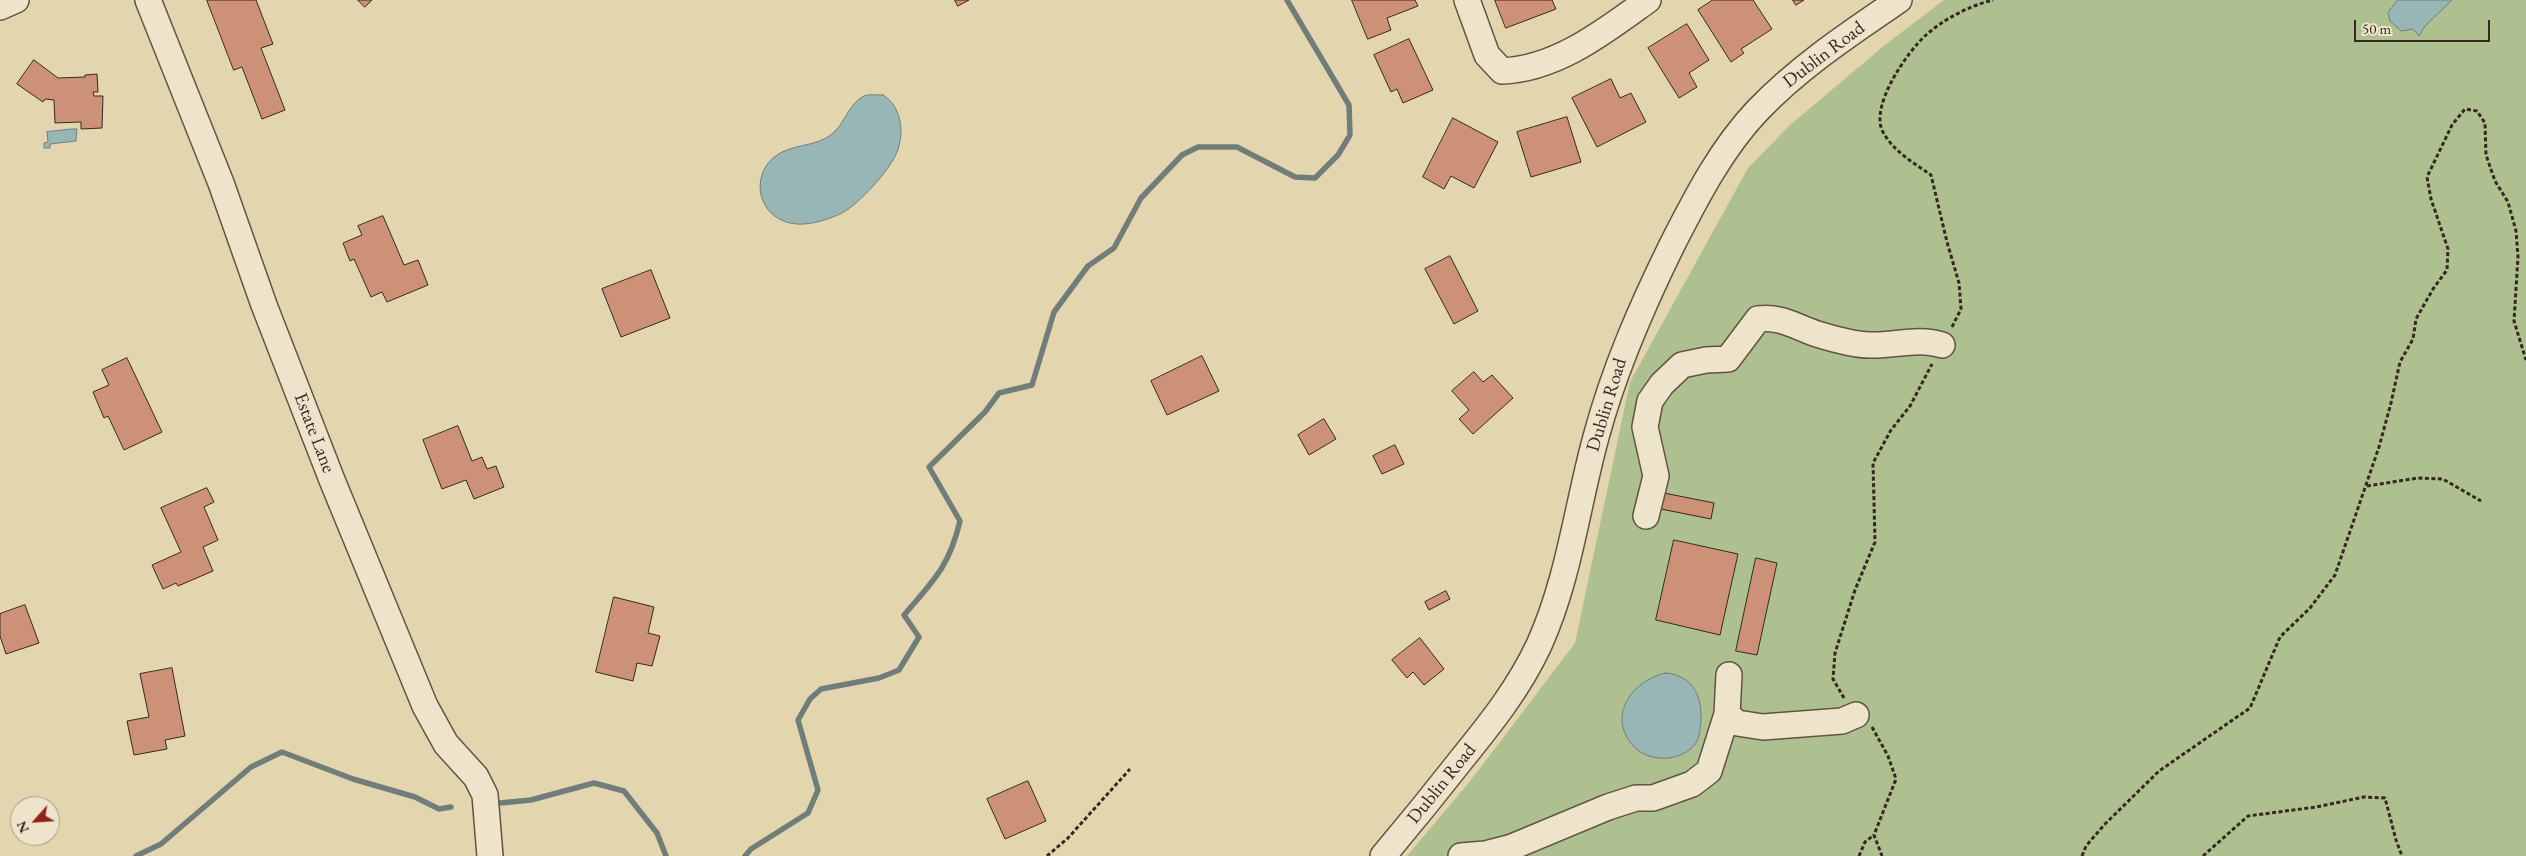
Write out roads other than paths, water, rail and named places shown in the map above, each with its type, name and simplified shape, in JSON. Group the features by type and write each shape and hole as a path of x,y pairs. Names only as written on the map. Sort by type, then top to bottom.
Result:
{"street":[{"path":"0,7 16,0"},
{"name":"Estate Lane","path":"148,0 222,183 264,305 335,488 418,689 446,744 476,777 485,795 490,856"},
{"path":"1467,0 1487,55 1502,71 1518,71 1540,65 1602,33 1648,0"},
{"name":"Dublin Road","path":"1383,856 1494,719 1515,690 1538,648 1561,587 1593,449 1620,361 1659,270 1714,169 1743,127 1794,75 1815,57 1899,0"},
{"path":"1646,516 1656,476 1645,428 1650,401 1662,384 1682,365 1706,360 1728,359 1758,320 1770,317 1790,322 1817,334 1868,345 1930,341 1942,345"},
{"path":"1461,856 1486,854 1512,847 1608,807 1636,798 1653,798 1692,784 1709,771 1727,714 1728,675"},
{"path":"1727,714 1737,723 1763,727 1842,721 1856,715"}],"water":[{"path":"2398,0 2452,0 2425,26 2419,36 2413,29 2401,31 2390,21 2388,13"},
{"path":"883,95 897,112 900,120 901,136 897,152 888,168 873,186 849,209 823,220 796,224 779,219 771,213 761,196 760,186 766,167 773,158 787,150 818,142 832,134 854,104 864,96"},
{"path":"77,129 76,141 50,144 50,148 44,148 44,143 48,142 47,132"},
{"path":"1666,673 1683,678 1694,688 1700,703 1701,721 1697,741 1689,750 1681,755 1663,758 1644,754 1636,749 1624,731 1622,719 1628,698 1635,690 1644,682"}],"waterway":[{"path":"745,856 751,849 808,813 818,790 798,720 810,699 821,689 879,678 899,670 919,637 904,615 932,582 945,562 956,537 960,521 929,467 985,412 999,393 1032,385 1054,312 1088,266 1114,248 1141,198 1182,155 1198,147 1237,147 1295,177 1315,178 1338,155 1350,135 1349,105 1287,0"},
{"path":"136,856 161,844 251,767 282,752 353,779 415,797 439,809 451,807"},
{"path":"500,803 531,800 594,783 624,791 657,833 666,856"}]}
